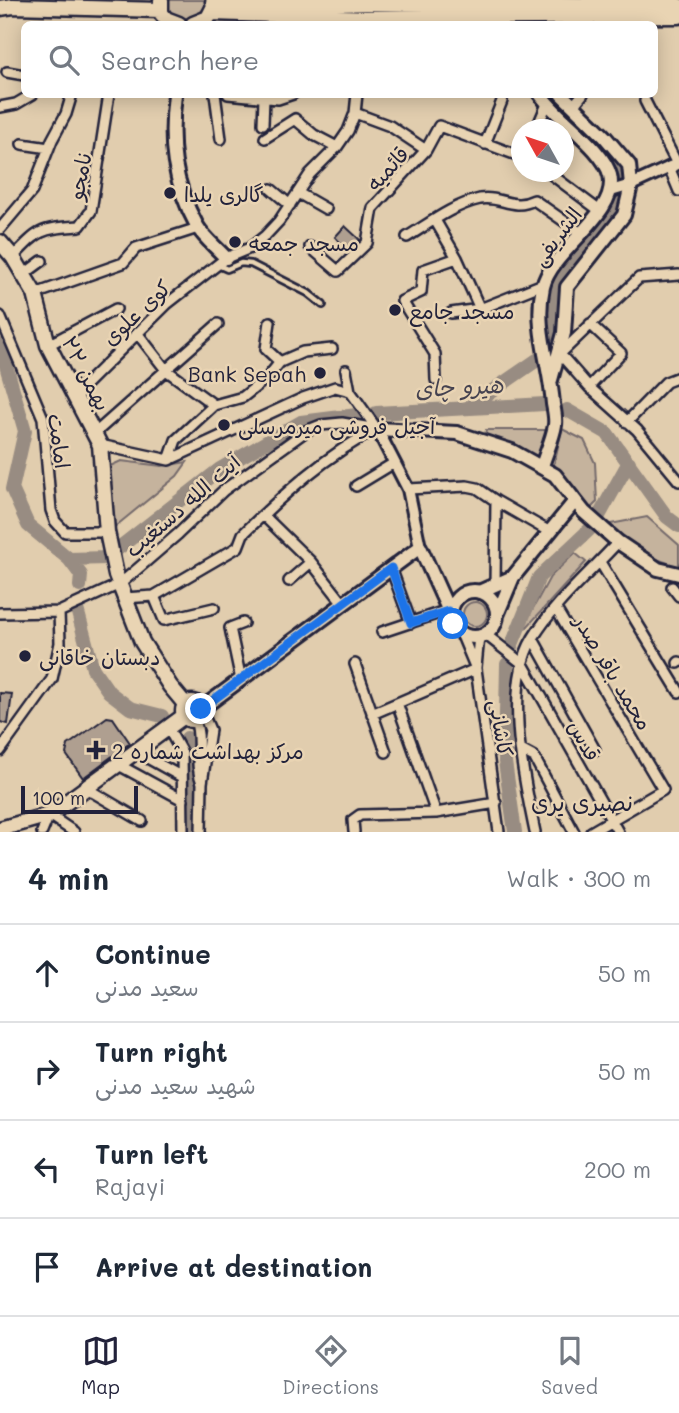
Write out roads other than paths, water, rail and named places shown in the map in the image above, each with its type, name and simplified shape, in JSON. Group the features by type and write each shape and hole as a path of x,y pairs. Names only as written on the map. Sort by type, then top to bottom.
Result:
{"main road":[{"path":"213,5 265,2 566,21 637,3 679,6"},
{"path":"4,3 160,4 166,19 172,21"},
{"path":"213,5 366,21 411,11 528,3 599,12 679,16"},
{"path":"200,21 208,18 213,5"},
{"path":"174,98 171,148 178,181 198,228 221,262"},
{"path":"542,466 555,425 551,381 564,333 567,287 624,215 631,185 629,165 565,98"},
{"path":"543,99 603,159 610,175 611,191"},
{"name":"الشریفی","path":"551,381 542,347 540,324 543,284 552,269 600,211 611,191"},
{"name":"۲۲ بهمن","path":"0,242 13,257 35,294 48,345 97,439 107,532 120,586"},
{"name":"آیت الله دستغیب","path":"374,425 457,433 494,444 542,466 555,475 584,512 618,542 658,569 679,574"},
{"path":"0,829 49,814 135,751 241,680 420,547 440,594 461,633 473,637 482,635 495,622 513,577 575,501"},
{"path":"450,614 461,596 479,592 513,577"},
{"path":"120,586 142,642 170,687 191,712"},
{"path":"479,592 492,600 497,615"},
{"path":"440,594 461,596"}],"street":[{"path":"7,72 21,74"},
{"path":"0,107 16,104 26,98"},
{"path":"0,229 32,191 71,98"},
{"name":"نامجو","path":"13,257 35,235 46,229 80,226 91,211 109,98"},
{"path":"216,98 221,139"},
{"path":"263,124 264,98 281,98"},
{"path":"357,98 355,113 390,126 426,150"},
{"path":"502,98 485,144 511,153"},
{"path":"573,106 580,98"},
{"path":"538,119 543,99"},
{"path":"645,100 675,165 679,191"},
{"name":"کوی علوی","path":"75,395 167,304 221,262 250,248 265,236 310,174 337,147 348,131 355,113"},
{"path":"265,138 295,119 314,135 337,147"},
{"name":"قائمیه","path":"310,247 338,271 367,243 373,208 426,150 439,126 485,144"},
{"path":"22,144 49,148"},
{"path":"611,191 675,165"},
{"path":"561,182 600,211"},
{"path":"271,189 290,205"},
{"path":"298,193 326,209"},
{"path":"407,237 455,207 484,198 523,205 534,200 581,233"},
{"path":"435,220 457,258 480,309"},
{"path":"35,294 123,263 136,248 198,228"},
{"path":"436,380 435,354 402,302 421,292 423,270 457,258"},
{"path":"23,275 42,261"},
{"path":"679,275 639,278 560,354 589,387 627,422 679,481"},
{"path":"451,313 480,309 543,284"},
{"path":"48,345 116,309"},
{"name":"امامت","path":"0,316 43,418 51,510 55,521 65,531 107,532"},
{"path":"270,322 266,349 280,362"},
{"path":"218,324 166,370 97,439 169,460 303,398 335,387 351,391"},
{"path":"589,387 621,353 590,324"},
{"path":"138,334 166,370 214,405"},
{"path":"169,460 176,440 214,405 243,397 268,377 280,362 303,352 331,349"},
{"path":"346,370 351,391 374,425 408,489 420,547"},
{"path":"627,422 666,382 679,377"},
{"name":"آیت الله دستغیب","path":"120,586 224,490 306,432 321,425 374,425"},
{"path":"0,613 59,612 120,586 154,596 238,547 243,534 263,515 329,457 374,425"},
{"path":"356,486 394,463"},
{"path":"408,489 467,486 477,488 550,531"},
{"path":"495,585 496,501"},
{"path":"263,515 311,562 343,603"},
{"path":"535,832 526,791 517,697 523,664 533,639 556,609 618,542"},
{"path":"289,581 311,562"},
{"path":"600,562 679,692"},
{"path":"391,568 411,623"},
{"path":"672,587 679,596"},
{"path":"154,596 164,620 214,608"},
{"name":"محمد باقر صدر","path":"556,609 663,790 611,820"},
{"path":"0,751 52,679 60,643 59,612"},
{"path":"382,632 450,614"},
{"path":"241,680 230,628 243,623"},
{"name":"کاشانی","path":"461,633 476,669 499,832"},
{"path":"372,714 476,669 482,635 523,664"},
{"path":"533,639 595,750"},
{"path":"355,664 386,752"},
{"name":"قدس","path":"523,664 618,832"},
{"path":"397,703 436,813"},
{"path":"191,712 199,731 197,771 202,783 201,832"},
{"path":"168,728 182,753 183,832"},
{"path":"521,750 534,757 574,832"},
{"path":"135,751 182,777"},
{"path":"117,764 183,800"},
{"path":"84,788 142,821"},
{"path":"354,832 353,820 360,815 436,813 496,803"},
{"path":"42,832 49,814 74,832"},
{"path":"591,832 611,820"}],"lane":[{"path":"221,262 227,268 241,263 251,264 307,293 323,305"}],"waterway":[{"path":"555,98 588,127 622,179"},
{"path":"551,350 554,283 606,221 618,196"},
{"path":"0,345 25,431 12,489 28,525 69,559 81,575 80,586"},
{"path":"469,407 537,360"},
{"name":"هیرو چای","path":"376,413 545,404"},
{"path":"567,410 607,433 667,517 679,526"},
{"path":"69,559 106,558 220,469 301,422 357,415"},
{"path":"595,523 629,462"},
{"path":"509,652 539,577 589,530"},
{"path":"77,609 93,669 109,692 130,708 162,716"},
{"path":"507,664 505,762 515,832"},
{"path":"187,738 190,832"}],"place":[{"name":"گالری یلدا","path":"170,193"},
{"name":"مسجد جمعه","path":"235,242"},
{"name":"مسجد جامع","path":"395,310"},
{"name":"Bank Sepah","path":"320,373"},
{"name":"آجیل فروشی میرمرسلی","path":"224,425"},
{"name":"دبستان خاقانی","path":"25,656"},
{"name":"مرکز بهداشت شماره 2","path":"96,750"}],"district":[{"name":"نصیری یری","path":"582,802"}]}
